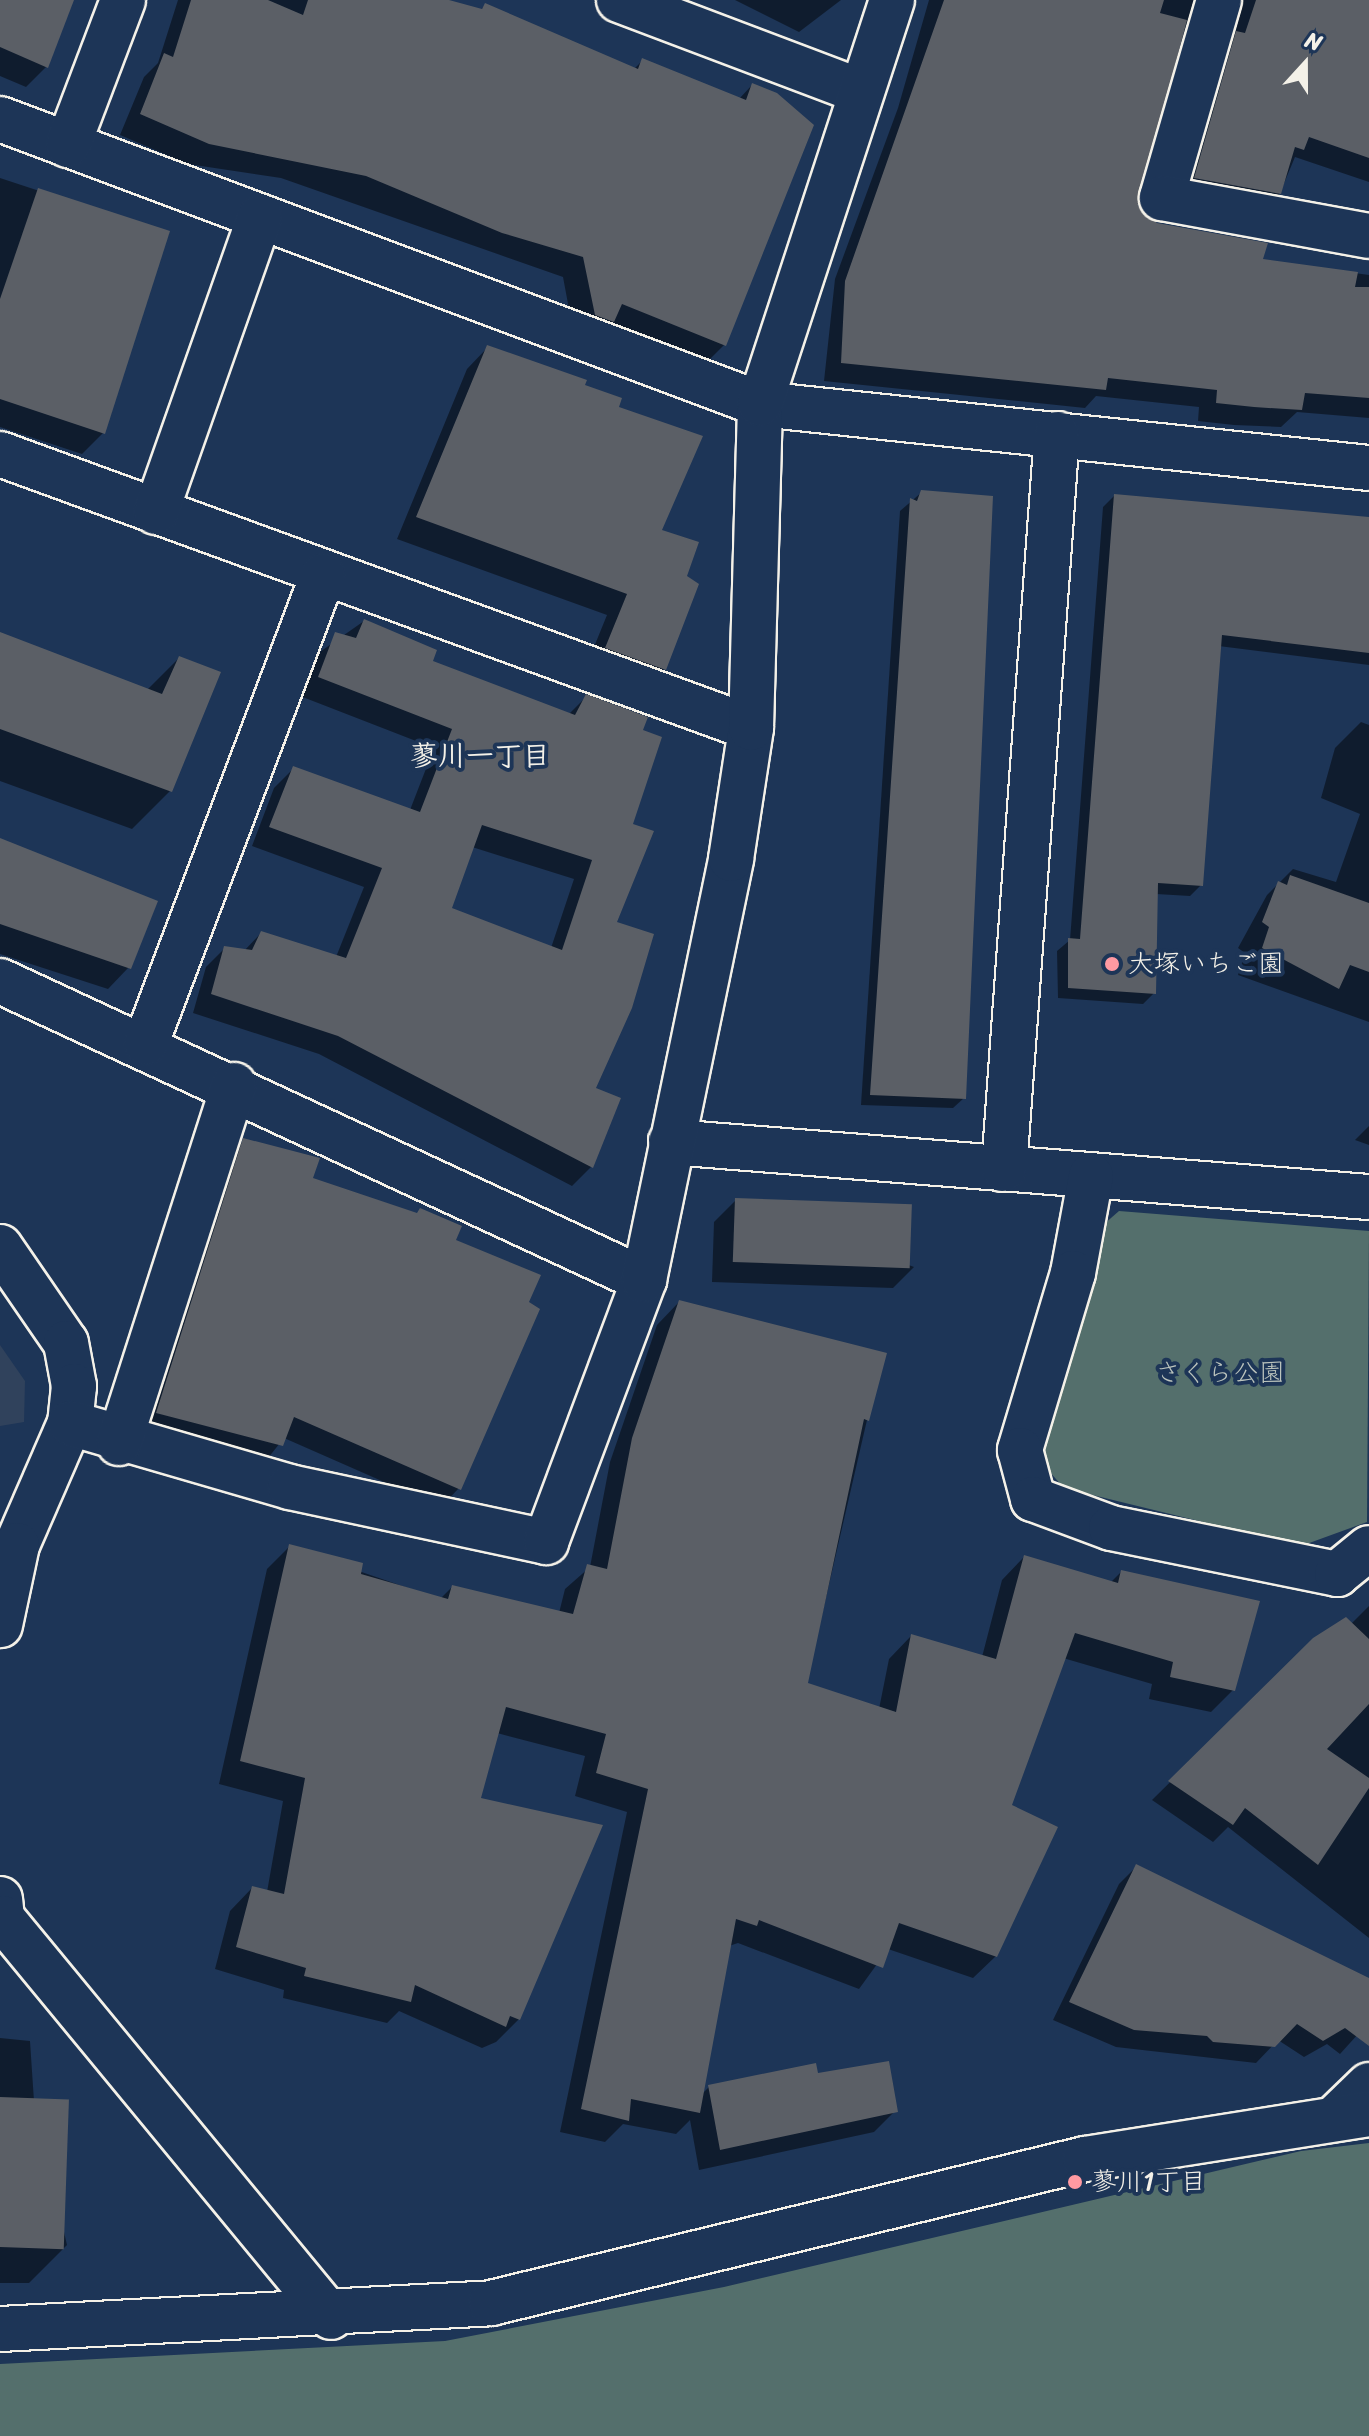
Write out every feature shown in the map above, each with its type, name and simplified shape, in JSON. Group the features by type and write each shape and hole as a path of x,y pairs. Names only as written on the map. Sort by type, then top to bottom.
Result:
{"street":[{"path":"68,145 123,0"},
{"path":"619,0 860,91"},
{"path":"70,1423 119,1443 546,1542 644,1280 751,728 760,404 892,0"},
{"path":"1219,0 1162,198 1369,236"},
{"path":"0,119 760,404 1369,468"},
{"path":"156,512 260,217"},
{"path":"1004,1169 1057,434"},
{"path":"0,454 323,575 751,728"},
{"path":"146,1043 323,575"},
{"path":"0,981 146,1043 644,1280"},
{"path":"119,1443 234,1085"},
{"path":"671,1142 1369,1197"},
{"path":"1091,1176 1073,1273 1020,1450 1033,1499 1111,1528 1337,1574 1369,1548"},
{"path":"0,1247 66,1343 70,1423 17,1545 0,1625"},
{"path":"0,1899 2,1918 331,2317"},
{"path":"0,2329 331,2317 491,2303 1085,2159 1353,2116 1369,2085"}],"shaded area":[{"path":"0,1345 25,1381 24,1422 0,1426"}],"green space":[{"name":"さくら公園","path":"1119,1211 1369,1231 1367,1522 1301,1546 1064,1488 1047,1469 1042,1451 1103,1225"},
{"path":"1369,2143 1369,2436 0,2436 0,2364 445,2341 724,2287 1301,2151"}],"building":[{"path":"0,0 74,0 48,68 0,47"},
{"path":"191,0 268,0 303,15 308,0 449,0 482,9 485,3 638,69 642,58 746,100 752,83 777,93 814,125 726,346 622,304 614,322 595,315 583,257 502,233 366,176 209,144 140,114 164,53 173,57"},
{"path":"944,0 1164,0 1160,13 1187,20 1138,206 1157,223 1268,243 1263,259 1358,272 1355,287 1369,287 1369,398 1305,393 1302,410 1254,407 1216,403 1217,390 1108,378 1106,390 841,363 845,281"},
{"path":"1256,0 1369,0 1369,158 1309,137 1304,150 1295,147 1281,194 1194,178 1236,31 1245,33"},
{"path":"38,188 170,231 105,434 0,399 0,299"},
{"path":"487,345 587,380 585,385 622,398 619,407 703,436 662,530 699,542 687,576 699,584 666,670 605,648 627,594 416,517"},
{"path":"921,490 993,496 966,1099 870,1095 910,498 917,501"},
{"path":"1114,494 1369,517 1369,653 1222,635 1203,886 1158,883 1156,994 1068,988 1068,938 1080,939"},
{"path":"364,619 437,650 433,661 575,715 586,694 648,717 643,730 662,737 633,824 654,831 617,922 654,934 632,1008 596,1088 621,1098 593,1168 338,1036 211,994 224,946 252,950 261,931 346,958 382,868 269,827 293,766 420,812 452,729 318,677 335,632 356,638","holes":["482,825 592,860 562,950 452,908"]},
{"path":"0,632 162,694 179,656 221,672 172,792 0,729"},
{"path":"0,838 158,901 131,969 0,924"},
{"path":"1290,875 1369,903 1369,972 1350,965 1339,989 1262,948 1269,927 1262,922 1278,881 1287,885"},
{"path":"243,1138 320,1158 313,1178 417,1213 420,1208 462,1226 456,1240 541,1275 529,1302 540,1309 461,1490 294,1417 283,1446 156,1413"},
{"path":"735,1198 912,1204 910,1268 733,1262"},
{"path":"679,1300 887,1353 869,1421 864,1419 808,1683 896,1712 911,1634 996,1659 1024,1555 1118,1583 1121,1570 1260,1601 1235,1691 1170,1677 1173,1662 1075,1633 1012,1805 1058,1827 997,1957 899,1923 883,1968 759,1920 757,1926 736,1919 700,2113 631,2099 629,2121 581,2109 648,1789 596,1773 606,1734 506,1707 481,1798 603,1825 520,2020 510,2016 506,2027 415,1985 411,2002 304,1976 306,1968 236,1947 252,1886 284,1894 305,1778 240,1761 289,1544 363,1563 361,1574 448,1599 452,1585 573,1614 587,1564 607,1569 632,1438"},
{"path":"1346,1617 1369,1639 1369,1704 1327,1749 1369,1778 1369,1788 1318,1865 1245,1808 1233,1825 1168,1781 1313,1638"},
{"path":"1136,1864 1369,1978 1369,2046 1345,2028 1323,2041 1297,2024 1275,2047 1213,2042 1207,2036 1134,2030 1069,2002"},
{"path":"889,2061 898,2112 720,2150 708,2085 816,2063 818,2073"},
{"path":"0,2097 69,2099 64,2249 0,2247"}],"place":[{"name":"大塚いちご園","path":"1112,964"},
{"name":"蓼川1丁目","path":"1075,2182"}],"district":[{"name":"蓼川一丁目","path":"480,756"}]}
